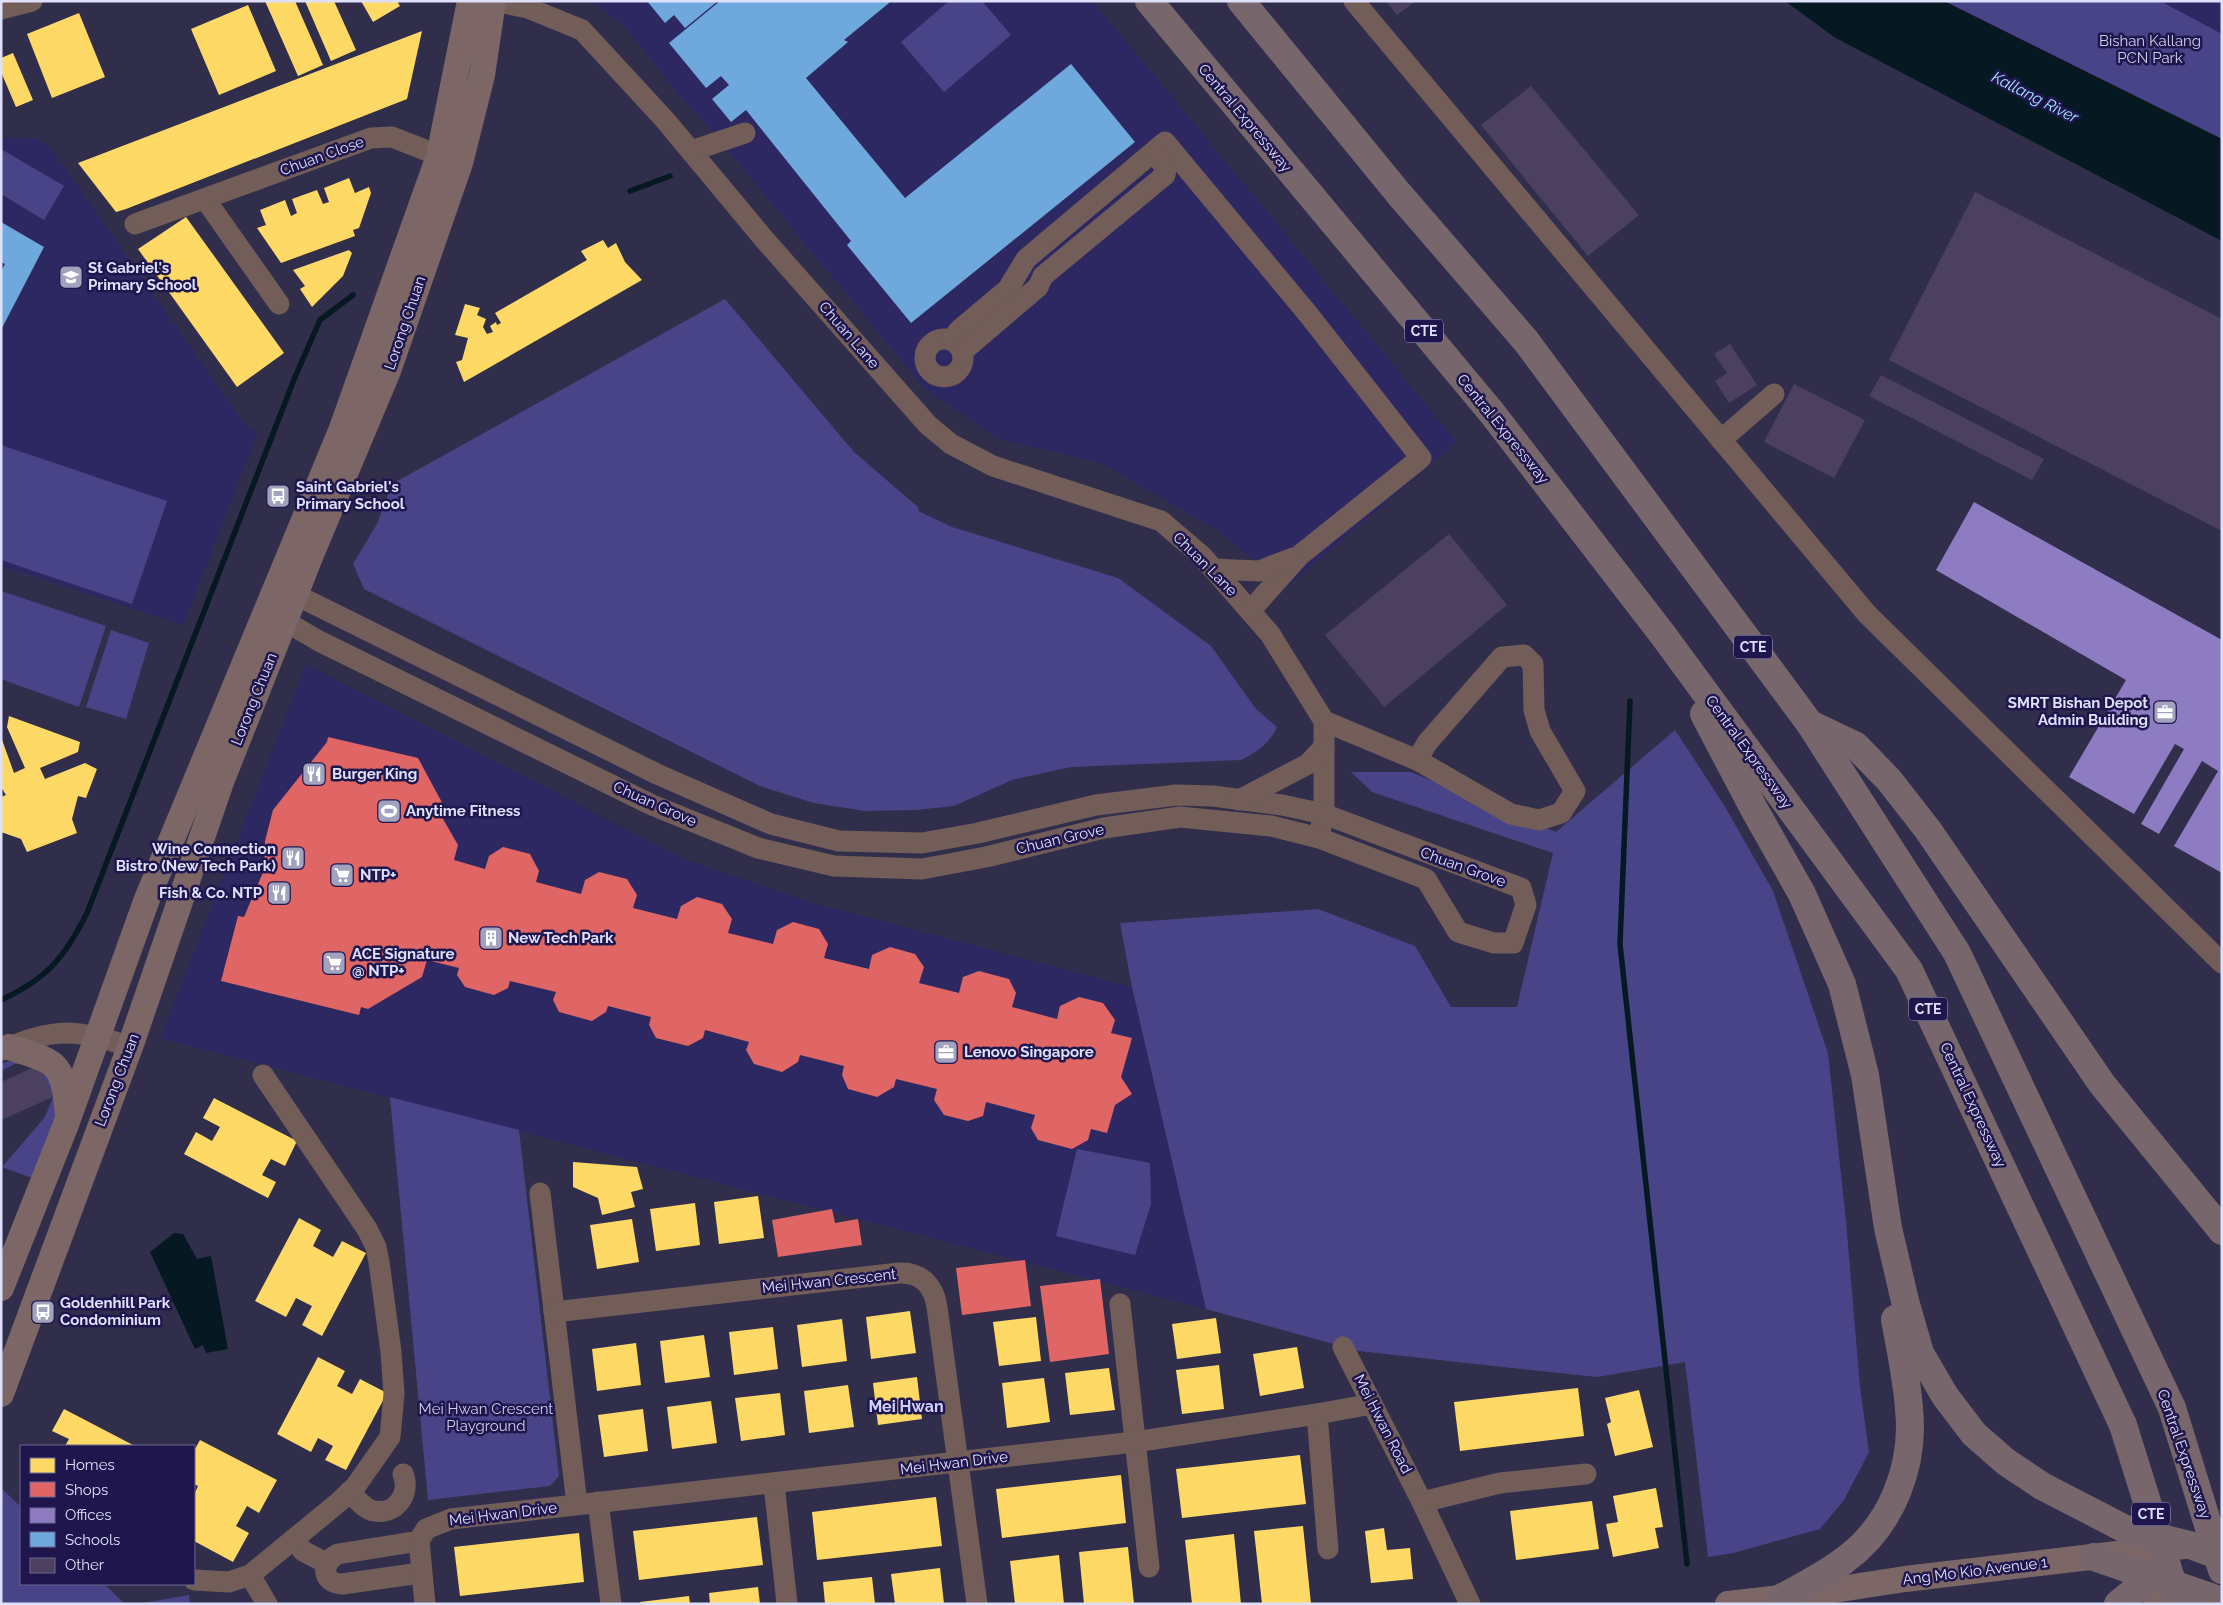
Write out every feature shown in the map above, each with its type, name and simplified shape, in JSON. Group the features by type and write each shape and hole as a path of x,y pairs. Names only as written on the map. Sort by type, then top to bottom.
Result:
{"highway":[{"name":"Central Expressway","path":"1148,1 1492,413 1663,635 1909,970 2123,1425 2180,1604"},
{"name":"Central Expressway","path":"1242,1 1399,194 1526,341 1810,724 1957,952 2172,1408 2222,1570"},
{"path":"1663,635 1754,809 1802,894 1842,984 1865,1075 1888,1228 1904,1301 1920,1353 1945,1396 1974,1434 2006,1462 2042,1486 2081,1508 2127,1530 2190,1545 2222,1557"},
{"path":"1810,724 1856,746 1889,780 1928,830 2102,1084 2222,1231"},
{"path":"1781,1598 1846,1560 1872,1536 1898,1493 1908,1456 1910,1410 1892,1302 1888,1228"},
{"path":"2118,1604 2190,1545 2222,1530"},
{"path":"2094,1557 2213,1597"}],"main road":[{"name":"Lorong Chuan","path":"449,160 470,1"},
{"name":"Lorong Chuan","path":"1,1394 130,1046 276,615 388,371 386,341 449,160 482,74 493,1"},
{"name":"Lorong Chuan","path":"287,590 364,361 386,341"},
{"name":"Lorong Chuan","path":"4,1281 68,1118 147,899 205,755 251,653 276,615"},
{"path":"5,1049 49,1060 59,1070 65,1084 68,1118"},
{"path":"4,1281 26,1273 41,1286"},
{"name":"Ang Mo Kio Avenue 1","path":"1728,1604 1781,1598 1904,1579 2222,1542"},
{"path":"2156,1604 2213,1597"}],"street":[{"path":"1,9 32,1"},
{"name":"Chuan Lane","path":"493,1 528,8 582,30 691,151 764,239 922,418 952,444 993,466 1161,521 1213,569 1250,611 1274,642 1324,721"},
{"path":"1354,1 1867,614 2222,964"},
{"path":"691,151 745,133"},
{"name":"Chuan Close","path":"135,224 371,138 392,137 449,160"},
{"path":"957,345 959,330 1008,289 1026,259 1165,142 1308,314 1421,458 1300,555 1280,575 1250,611"},
{"path":"205,199 279,304"},
{"path":"364,361 388,371"},
{"path":"1721,440 1774,394"},
{"path":"1213,569 1259,571 1300,555"},
{"name":"Chuan Grove","path":"276,615 319,640 652,805 758,848 834,866 922,869 986,857 1104,828 1180,817 1271,826 1319,838 1426,879 1458,932 1494,943 1513,943 1526,905 1520,888 1324,814 1282,804 1213,796 1176,795 1096,805 978,833 922,843 839,841 771,824 657,774 287,590"},
{"path":"1319,838 1324,814 1324,721 1417,760 1511,814 1539,820 1561,813 1575,791 1540,731 1534,710 1533,664 1524,655 1502,657 1427,744 1417,760"},
{"path":"1239,800 1308,764 1324,747"},
{"path":"5,1049 48,1033 97,1035 130,1046"},
{"path":"195,1580 229,1582 250,1575 294,1539 349,1492 390,1437 393,1416 391,1352 376,1246 367,1229 263,1075"},
{"path":"540,1193 577,1504"},
{"name":"Mei Hwan Crescent","path":"554,1312 899,1273 916,1275 925,1281 936,1301 977,1604"},
{"path":"1120,1304 1149,1567"},
{"name":"Mei Hwan Road","path":"1343,1347 1422,1502 1470,1604"},
{"name":"Mei Hwan Drive","path":"419,1540 426,1529 451,1519 1135,1442 1372,1404"},
{"path":"1317,1414 1328,1549"},
{"path":"349,1492 368,1509 384,1511 400,1503 406,1486 403,1474"},
{"path":"1422,1502 1500,1484 1586,1474"},
{"path":"774,1484 787,1604"},
{"path":"598,1502 611,1604"},
{"path":"294,1539 303,1551 326,1563"},
{"path":"421,1573 334,1583 329,1579 326,1563 330,1558 338,1554 419,1540 425,1604"},
{"path":"250,1575 267,1604"}],"shaded area":[{"path":"590,1 1093,1 1457,442 1287,587 1217,530 1101,463 999,439 925,389 716,136 686,103 623,24"},
{"path":"2160,1 2222,1 2222,34"},
{"name":"St Gabriel's Primary School","path":"1,138 36,138 52,149 231,405 246,425 258,433 183,625 1,566"},
{"path":"306,664 687,860 813,903 1132,987 1206,1309 160,1038"}],"green space":[{"path":"949,1 982,1 1011,35 944,92 901,42"},
{"name":"Bishan Kallang PCN Park","path":"1944,1 2160,1 2222,34 2222,139"},
{"path":"1,149 64,186 44,220 1,194"},
{"path":"725,299 854,452 919,508 918,511 952,527 1118,578 1211,646 1256,709 1277,727 1266,743 1257,751 1241,760 1071,767 1012,780 954,806 916,810 865,811 814,803 760,786 364,589 353,564 377,524 392,484"},
{"path":"1,445 167,501 132,604 1,560"},
{"path":"1,591 106,626 79,707 1,679"},
{"path":"111,630 149,643 126,719 86,707"},
{"path":"1675,730 1724,805 1773,891 1828,1053 1846,1221 1860,1387 1869,1452 1844,1500 1820,1529 1733,1553 1708,1557 1685,1362 1597,1377 1466,1363 1359,1351 1206,1309 1132,987 1120,923 1318,909 1415,946 1451,1007 1517,1007 1553,853 1372,792 1351,772 1411,772 1556,832"},
{"path":"25,1059 49,1060 59,1072 67,1094 67,1123 43,1182 2,1167 45,1117 53,1097 39,1065 15,1064 1,1071 1,1064"},
{"name":"Mei Hwan Crescent Playground","path":"390,1097 519,1130 559,1476 550,1486 428,1500"},
{"path":"1077,1149 1150,1163 1151,1204 1135,1255 1056,1236"},
{"path":"1,1488 20,1506 20,1585 105,1585 125,1604 1,1604"},
{"path":"189,1595 190,1604 137,1604"}],"water":[{"name":"Kallang River","path":"1785,1 1944,1 2222,139 2222,241 1834,37"},
{"path":"174,1233 183,1234 197,1259 211,1256 228,1349 206,1353 203,1345 195,1349 150,1252"}],"building: Homes":[{"path":"265,1 295,1 323,65 298,76"},
{"path":"305,1 334,1 356,50 331,61"},
{"path":"361,1 397,1 400,6 373,22"},
{"path":"248,5 276,71 219,95 191,29"},
{"path":"79,13 105,77 52,98 27,34"},
{"path":"422,31 407,99 126,209 116,212 78,163"},
{"path":"13,53 33,100 16,107 1,72 1,58"},
{"path":"349,178 355,193 369,187 371,193 359,228 353,230 355,236 281,263 257,228 266,225 260,210 285,200 291,216 297,213 292,199 317,190 323,204 329,202 324,188"},
{"path":"186,217 284,353 237,387 138,249"},
{"path":"603,240 608,248 616,243 625,262 642,280 464,382 456,362 462,360 468,338 455,335 465,304 480,308 477,315 486,319 483,327 487,334 493,332 490,326 496,322 497,325 501,323 495,313 587,260 581,251"},
{"path":"349,250 352,253 343,276 312,307 300,289 305,286 293,270"},
{"path":"9,716 80,742 78,752 40,768 45,779 85,763 97,769 86,798 78,796 72,819 77,833 27,852 21,839 1,832 1,797 6,795 1,787 1,737 14,773 25,768 7,727"},
{"path":"214,1098 297,1141 285,1166 271,1159 262,1175 276,1182 268,1198 184,1154 196,1132 212,1141 220,1127 203,1118"},
{"path":"573,1162 637,1167 643,1189 631,1192 635,1207 602,1215 598,1198 573,1187"},
{"path":"758,1196 764,1238 719,1244 714,1202"},
{"path":"695,1203 700,1245 656,1251 650,1209"},
{"path":"299,1218 321,1230 313,1246 333,1257 342,1241 366,1253 322,1336 302,1325 312,1306 296,1298 286,1317 255,1301"},
{"path":"632,1219 639,1262 597,1269 590,1225"},
{"path":"910,1311 916,1353 871,1359 866,1317"},
{"path":"1036,1317 1041,1361 999,1366 993,1322"},
{"path":"1216,1318 1221,1353 1177,1359 1172,1324"},
{"path":"842,1319 847,1361 802,1367 797,1325"},
{"path":"773,1327 778,1369 734,1375 729,1332"},
{"path":"704,1335 710,1377 665,1383 660,1341"},
{"path":"636,1343 641,1385 597,1391 592,1349"},
{"path":"1297,1347 1304,1388 1260,1396 1253,1354"},
{"path":"318,1357 345,1371 337,1386 352,1394 360,1379 387,1393 346,1470 325,1460 333,1446 318,1438 311,1452 277,1434"},
{"path":"1219,1365 1224,1409 1182,1414 1176,1370"},
{"path":"1109,1368 1115,1410 1070,1415 1065,1373"},
{"path":"917,1377 922,1419 878,1425 873,1383"},
{"path":"1044,1378 1050,1422 1007,1428 1002,1383"},
{"path":"848,1385 854,1427 809,1433 804,1391"},
{"path":"1578,1388 1584,1436 1460,1451 1454,1402"},
{"path":"1639,1390 1653,1447 1615,1456 1607,1424 1611,1422 1605,1398"},
{"path":"780,1393 785,1435 741,1441 735,1398"},
{"path":"711,1401 717,1443 672,1449 667,1407"},
{"path":"64,1409 133,1445 66,1445 69,1439 52,1431"},
{"path":"643,1409 648,1451 604,1457 598,1415"},
{"path":"200,1440 277,1480 259,1513 247,1506 236,1526 249,1533 233,1562 195,1542 195,1493 198,1486 195,1484 195,1449"},
{"path":"1300,1455 1306,1504 1182,1518 1176,1469"},
{"path":"1121,1475 1126,1523 1002,1538 996,1489"},
{"path":"1656,1488 1663,1527 1655,1528 1659,1548 1613,1557 1606,1524 1618,1522 1613,1496"},
{"path":"936,1497 942,1546 817,1560 812,1512"},
{"path":"1592,1501 1599,1549 1516,1560 1510,1511"},
{"path":"757,1517 763,1565 639,1580 633,1531"},
{"path":"1303,1526 1311,1604 1262,1604 1254,1531"},
{"path":"1384,1528 1387,1550 1410,1548 1413,1579 1371,1583 1365,1531"},
{"path":"579,1533 584,1582 460,1596 454,1547"},
{"path":"1234,1534 1241,1604 1192,1604 1185,1540"},
{"path":"1128,1547 1134,1604 1084,1604 1079,1552"},
{"path":"1059,1555 1064,1604 1015,1604 1010,1561"},
{"path":"940,1568 944,1604 895,1604 891,1574"},
{"path":"872,1577 875,1604 825,1604 823,1582"},
{"path":"758,1587 760,1604 710,1604 709,1593"},
{"path":"689,1596 690,1604 641,1604 640,1602"}],"building: Shops":[{"name":"New Tech Park","path":"328,737 418,758 446,810 443,819 458,845 454,860 485,869 489,856 503,847 530,854 539,871 536,882 581,894 585,880 599,872 627,879 637,895 633,908 677,919 681,906 697,897 722,904 732,919 728,933 773,944 777,930 793,922 819,929 828,944 824,958 869,969 872,955 890,947 915,954 924,967 919,983 959,993 963,977 979,971 1009,979 1016,993 1012,1007 1057,1019 1060,1006 1079,997 1103,1003 1115,1020 1111,1033 1132,1038 1121,1077 1132,1094 1115,1105 1107,1133 1091,1129 1088,1140 1072,1149 1038,1140 1031,1128 1035,1115 986,1102 983,1116 968,1121 944,1115 934,1100 937,1089 896,1079 894,1087 877,1097 848,1089 842,1075 844,1066 800,1055 798,1062 782,1072 754,1064 746,1050 749,1042 705,1030 703,1038 688,1046 656,1038 649,1025 651,1017 608,1006 606,1012 592,1021 559,1012 553,1000 556,992 510,981 508,988 494,995 465,987 457,975 459,968 427,960 422,977 368,1009 361,1007 359,1015 221,981 238,916 244,917 264,870 265,841 273,810 327,742"},
{"path":"832,1209 835,1223 858,1219 862,1245 778,1257 772,1220"},
{"path":"1025,1260 1031,1306 962,1315 956,1268"},
{"path":"1100,1279 1109,1354 1050,1362 1040,1286"}],"building: Offices":[{"name":"SMRT Bishan Depot Admin Building","path":"1974,502 2222,640 2222,873 2174,846 2218,771 2202,761 2159,834 2141,824 2184,749 2175,744 2134,814 2069,777 2126,680 1936,570"}],"building: Schools":[{"path":"647,1 718,1 685,28 674,15 665,23"},
{"path":"720,1 888,1 889,3 844,40 848,42 806,78 905,198 1071,64 1135,142 911,323 847,245 851,241 746,110 731,122 712,99 729,85 721,76 706,88 669,43"},
{"path":"1,222 44,247 1,330 1,271 5,264 1,262"}],"building: Other":[{"path":"1386,1 1416,1 1397,15"},
{"path":"1531,86 1639,215 1588,256 1481,125"},
{"path":"1975,192 2222,319 2222,531 1889,360"},
{"path":"1730,344 1757,385 1729,403 1715,381 1727,373 1714,354"},
{"path":"1881,375 2044,459 2032,480 1869,396"},
{"path":"1794,384 1865,420 1834,478 1764,442"},
{"path":"1449,534 1507,605 1384,707 1325,635"},
{"path":"39,1065 53,1097 1,1120 1,1082"}],"waterway":[{"path":"630,191 670,176"},
{"path":"1,1000 43,975 53,965 62,955 87,913 295,377 320,320 353,295"},
{"path":"1630,701 1620,944 1687,1564"}],"place":[{"name":"St Gabriel's Primary School","path":"71,277"},
{"name":"Saint Gabriel's Primary School","path":"278,496"},
{"name":"SMRT Bishan Depot Admin Building","path":"2165,712"},
{"name":"Burger King","path":"314,774"},
{"name":"Anytime Fitness","path":"389,811"},
{"name":"Wine Connection Bistro (New Tech Park)","path":"293,858"},
{"name":"NTP+","path":"342,875"},
{"name":"Fish & Co. NTP","path":"279,893"},
{"name":"New Tech Park","path":"491,938"},
{"name":"ACE Signature @ NTP+","path":"334,963"},
{"name":"Lenovo Singapore","path":"946,1052"},
{"name":"Goldenhill Park Condominium","path":"43,1312"}],"district":[{"name":"Mei Hwan","path":"906,1406"}]}
